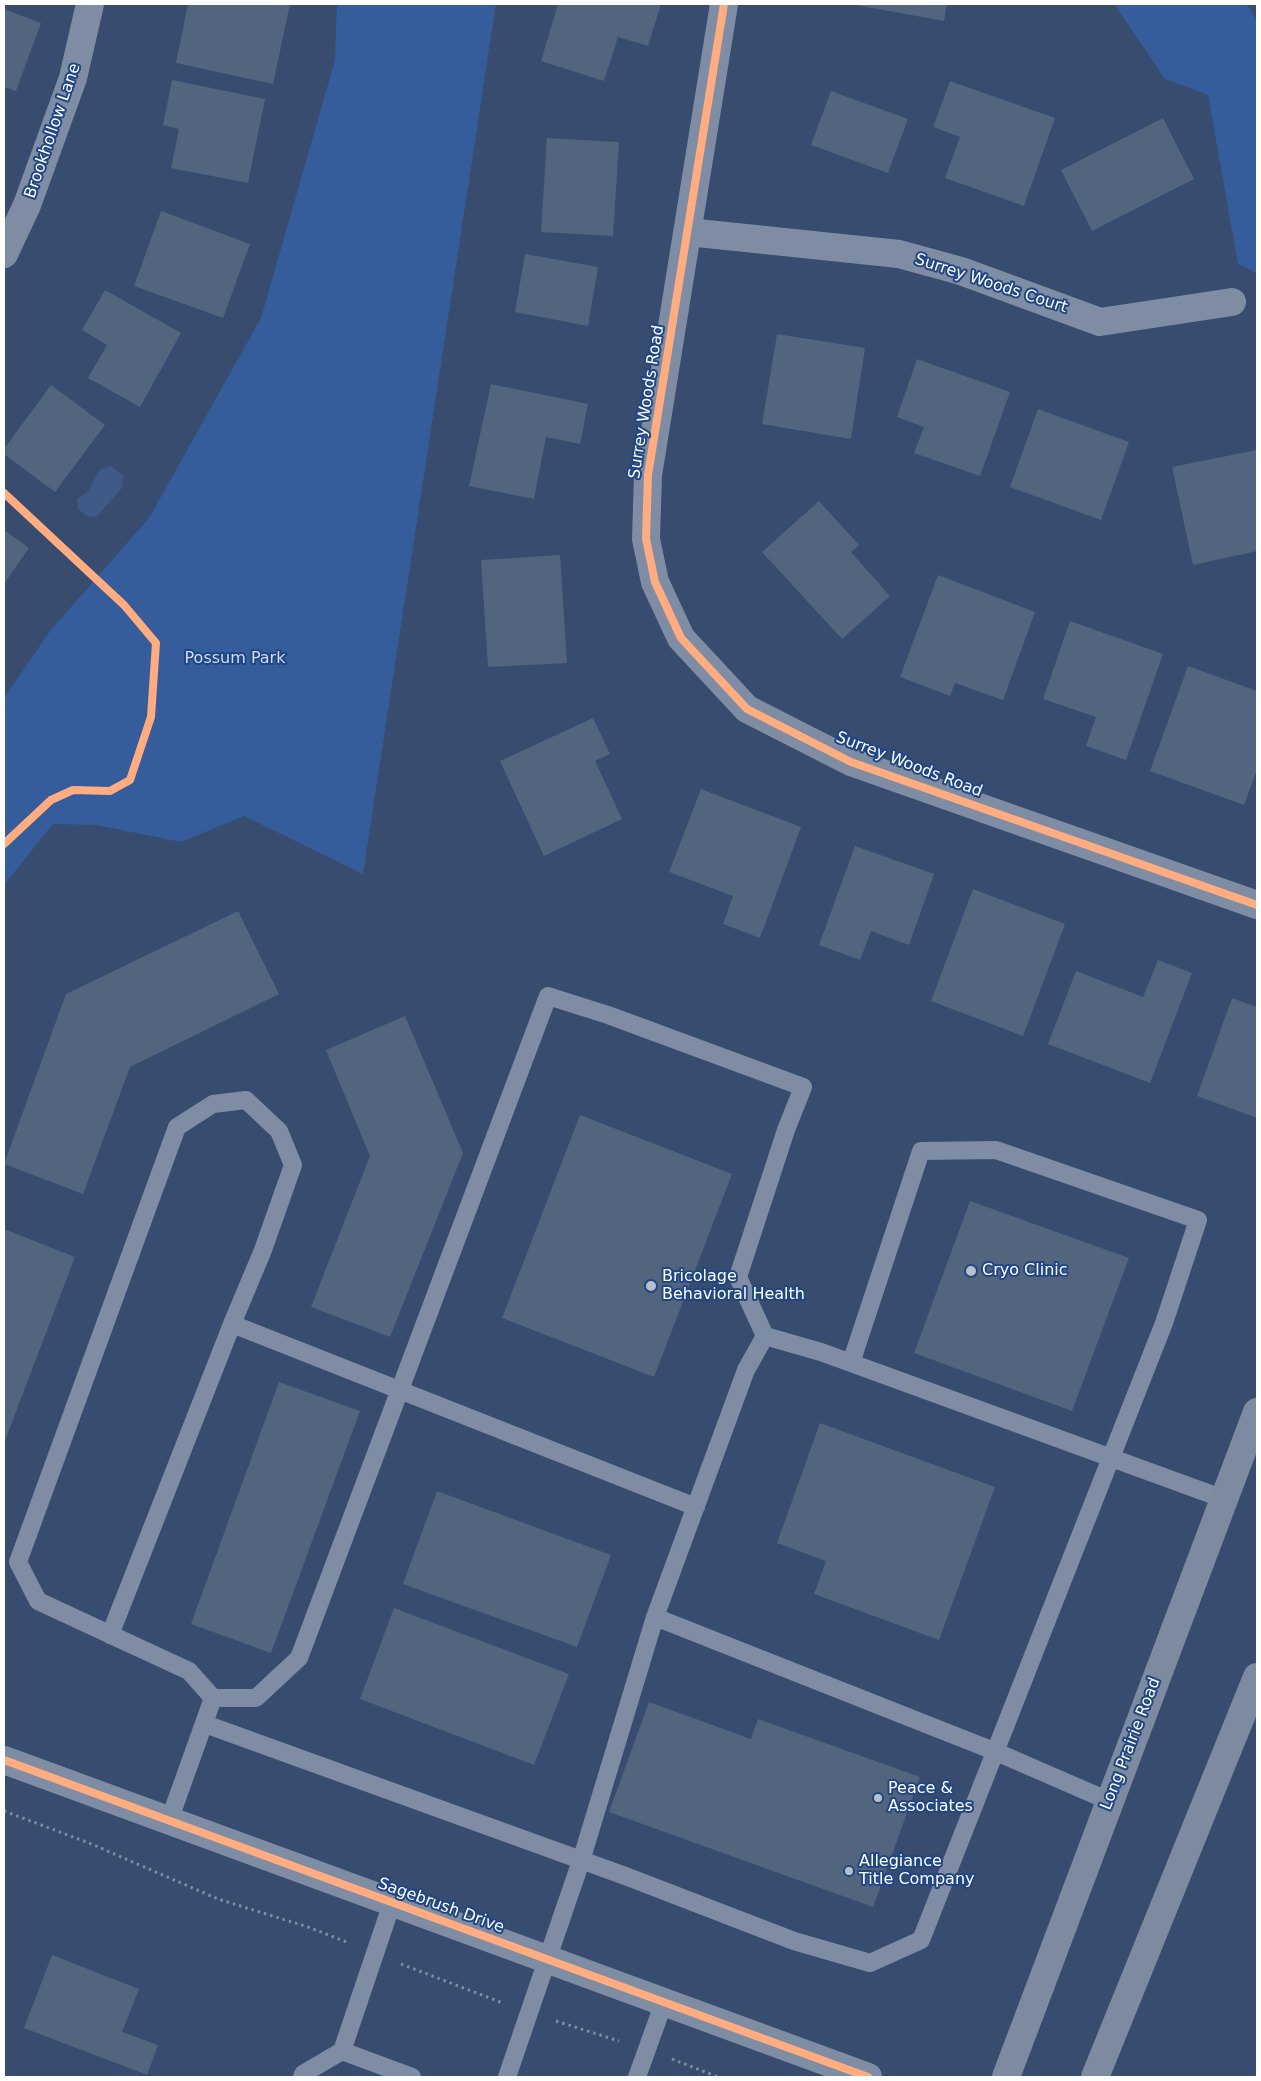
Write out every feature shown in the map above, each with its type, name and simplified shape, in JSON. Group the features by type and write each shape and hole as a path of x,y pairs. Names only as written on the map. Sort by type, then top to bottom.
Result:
{"main road":[{"name":"Long Prairie Road","path":"1006,2077 1257,1412"},
{"path":"1096,2077 1257,1677"}],"street":[{"name":"Brookhollow Lane","path":"4,254 27,205 73,78 90,4"},
{"name":"Surrey Woods Road","path":"724,4 648,475 646,539 655,582 681,638 747,709 851,762 1257,905"},
{"name":"Surrey Woods Court","path":"688,232 900,254 961,271 1100,322 1232,302"},
{"name":"Sagebrush Drive","path":"4,1760 664,2002 836,2072 868,2077"}],"lane":[{"path":"110,1635 263,1250 293,1165 279,1131 246,1100 213,1104 177,1127 18,1562 38,1601 110,1635 188,1671 213,1698 256,1698 298,1658 548,996 608,1015 802,1087 738,1277 765,1336 851,1363 1224,1499"},
{"path":"205,1724 628,1877 794,1941 870,1963 921,1940 1164,1323 1198,1220 996,1150 921,1151 851,1363"},
{"path":"232,1324 696,1507"},
{"path":"507,2077 581,1861 655,1617 746,1370 765,1336"},
{"path":"655,1617 994,1751 1109,1801"},
{"path":"169,1821 213,1698"},
{"path":"302,2077 303,2074 342,2052 392,1902"},
{"path":"637,2077 664,2002"},
{"path":"342,2052 412,2077"}],"path":[{"path":"4,493 124,605 156,643 151,717 130,780 110,791 74,790 51,800 4,844"}],"green space":[{"name":"Possum Park","path":"337,4 496,4 363,874 244,816 181,842 96,825 53,824 4,885 4,698 50,631 149,518 261,318 335,60"},
{"path":"1114,4 1247,4 1257,21 1257,273 1238,264 1208,95 1165,79"}],"shaded area":[{"path":"110,466 123,475 122,488 97,516 88,517 78,509 77,499 88,492 99,470"}],"building":[{"path":"188,4 290,4 273,84 176,63"},
{"path":"558,4 661,4 648,46 618,37 604,81 541,61"},
{"path":"850,4 947,4 944,21"},
{"path":"4,9 41,23 16,91 4,87"},
{"path":"172,80 265,99 248,183 171,168 179,129 163,125"},
{"path":"950,81 1055,118 1024,206 945,178 960,137 933,127"},
{"path":"831,91 908,119 888,173 811,145"},
{"path":"1163,118 1194,179 1092,231 1061,170"},
{"path":"547,138 619,142 613,236 541,232"},
{"path":"161,211 250,244 223,318 134,286"},
{"path":"525,254 598,267 588,326 515,312"},
{"path":"105,290 181,333 140,407 88,378 107,345 82,330"},
{"path":"777,334 865,348 851,439 762,424"},
{"path":"917,359 1010,392 980,476 914,453 924,427 897,417"},
{"path":"491,384 588,404 580,444 546,437 534,499 469,486"},
{"path":"51,385 105,425 55,492 4,454 4,449"},
{"path":"1038,409 1129,442 1101,520 1010,487"},
{"path":"1257,450 1257,551 1193,565 1172,467"},
{"path":"819,501 859,545 851,552 890,596 842,639 762,552"},
{"path":"4,530 29,548 4,584"},
{"path":"560,555 567,663 488,667 481,560"},
{"path":"938,575 1035,612 1003,700 955,683 950,696 900,677"},
{"path":"1070,621 1163,654 1126,760 1086,746 1096,717 1043,699"},
{"path":"1188,666 1257,691 1257,770 1244,805 1150,771"},
{"path":"593,718 610,754 595,761 622,819 544,856 500,761"},
{"path":"701,789 801,827 760,938 723,924 733,896 669,872"},
{"path":"855,846 934,874 909,945 871,931 860,960 819,945"},
{"path":"973,889 1065,924 1023,1036 931,1001"},
{"path":"238,911 279,994 130,1067 83,1194 4,1164 66,994"},
{"path":"1158,960 1192,973 1150,1083 1048,1044 1076,971 1143,997"},
{"path":"1232,998 1257,1007 1257,1118 1197,1096"},
{"path":"405,1016 463,1153 390,1337 311,1307 370,1156 326,1050"},
{"path":"580,1115 732,1174 654,1377 502,1318"},
{"path":"970,1201 1129,1258 1072,1411 914,1353"},
{"path":"4,1229 75,1257 4,1443"},
{"path":"279,1382 360,1411 271,1653 191,1624"},
{"path":"820,1423 995,1487 939,1640 814,1594 826,1561 777,1543"},
{"path":"437,1491 611,1555 577,1647 403,1584"},
{"path":"394,1608 569,1674 534,1765 360,1699"},
{"path":"649,1702 751,1739 758,1719 920,1777 873,1907 609,1812"},
{"path":"52,1955 139,1989 122,2032 158,2045 147,2075 24,2028"}],"cycle path":[{"path":"724,4 648,475 646,539 655,582 681,638 747,709 851,762 1257,905"},
{"path":"4,493 124,605 156,643 151,717 130,780 110,791 73,790 51,800 4,844"},
{"path":"4,1760 868,2077"}],"place":[{"name":"Cryo Clinic","path":"971,1271"},
{"name":"Bricolage Behavioral Health","path":"651,1286"},
{"name":"Peace & Associates","path":"878,1798"},
{"name":"Allegiance Title Company","path":"849,1871"}]}
